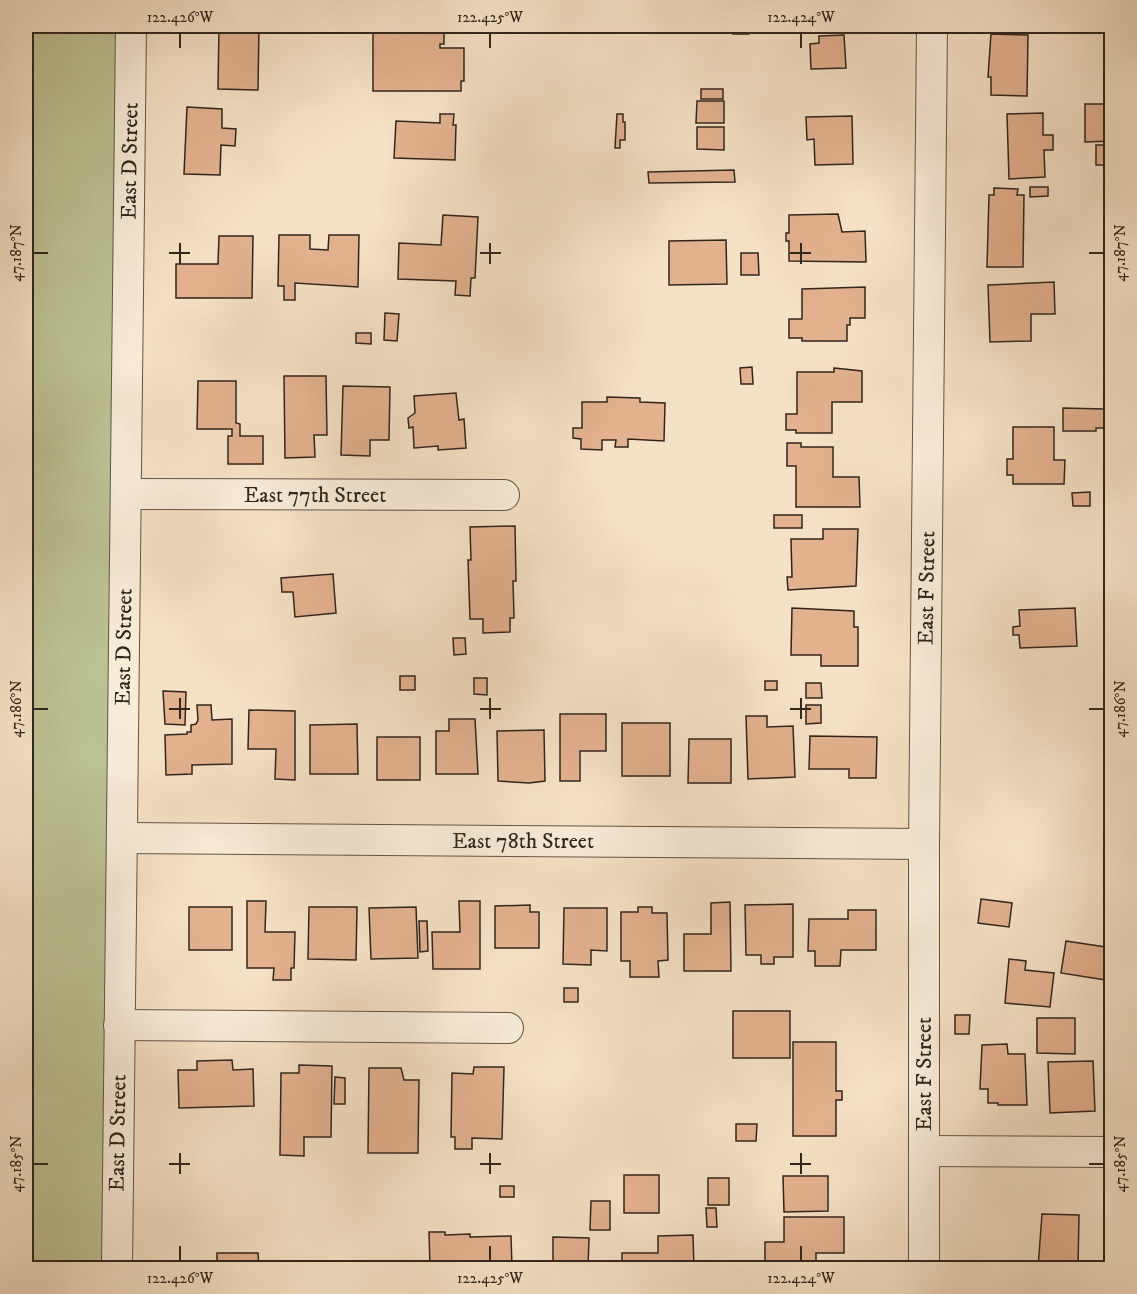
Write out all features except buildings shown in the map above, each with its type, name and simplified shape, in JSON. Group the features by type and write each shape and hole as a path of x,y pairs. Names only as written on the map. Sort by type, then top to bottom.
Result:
{"street":[{"name":"East D Street","path":"117,1269 131,26"},
{"name":"East F Street","path":"924,1269 924,844 932,26"},
{"name":"East 77th Street","path":"126,494 504,495"},
{"name":"East 78th Street","path":"122,838 924,844"},
{"path":"120,1025 508,1028"},
{"name":"East F Street","path":"924,1150 1112,1152"}],"green space":[{"path":"26,26 131,26 117,1268 26,1268"}]}
